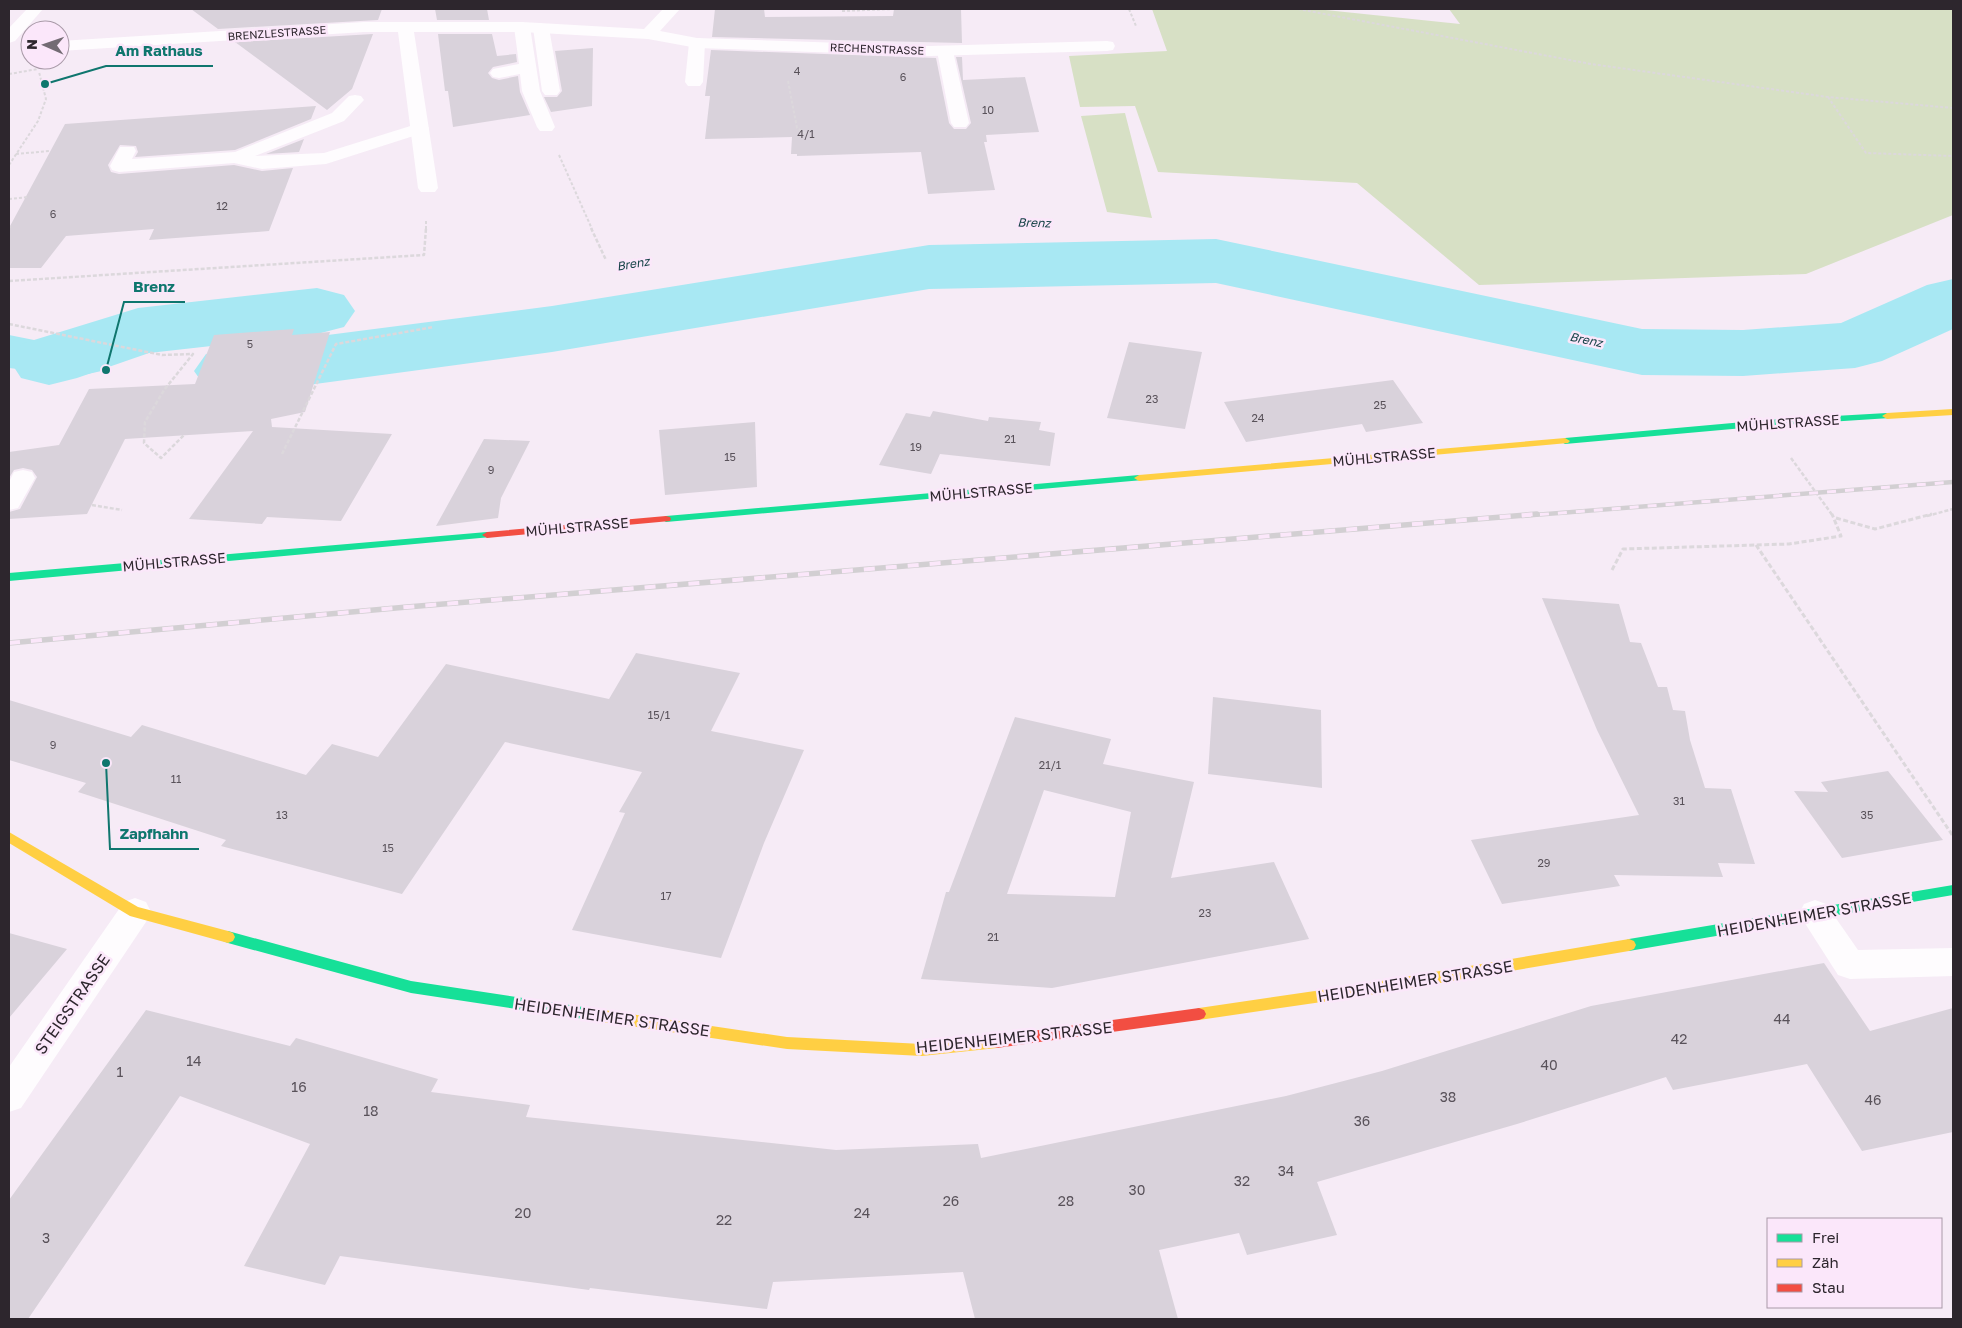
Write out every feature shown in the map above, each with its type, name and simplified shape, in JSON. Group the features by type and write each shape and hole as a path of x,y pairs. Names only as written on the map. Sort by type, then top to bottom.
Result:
{"street":[{"path":"13,44 35,9"},
{"path":"648,34 672,9"},
{"name":"BRENZLESTRASSE","path":"70,45 364,27 522,27 648,34"},
{"path":"405,27 428,188"},
{"path":"522,27 532,91 546,127"},
{"path":"541,28 551,91"},
{"name":"RECHENSTRASSE","path":"648,34 697,43 945,51 1107,46"},
{"path":"694,82 697,43"},
{"path":"945,51 960,123"},
{"path":"499,73 528,67"},
{"path":"127,151 119,166 241,157 338,117 355,100"},
{"path":"241,157 242,161 262,163 326,158 420,128"},
{"name":"MÜHLSTRASSE","path":"9,577 1766,424 1953,412"},
{"path":"9,502 23,478"},
{"name":"HEIDENHEIMER STRASSE","path":"9,837 135,912 410,987 786,1043 922,1050 1032,1038 1363,990 1953,890"},
{"name":"STEIGSTRASSE","path":"9,1096 135,912"},
{"path":"1815,914 1850,965 1953,962"}],"path":[{"path":"841,11 894,9"},
{"path":"1298,9 1591,64 1828,97 1953,108"},
{"path":"788,46 785,68 797,128 806,134"},
{"path":"9,165 38,121 46,99 38,70"},
{"path":"1828,97 1866,153 1953,156"},
{"path":"546,127 606,260"},
{"path":"16,154 50,151"},
{"path":"9,281 424,256 428,188"},
{"path":"9,199 28,198"},
{"path":"9,324 162,355 193,354 164,390 145,422 144,443 161,458 184,436"},
{"path":"282,454 336,344 434,327"},
{"path":"1612,570 1623,549 1789,544 1841,536 1835,518 1766,424"},
{"path":"92,505 122,510"},
{"path":"1835,518 1875,529 1953,509"},
{"path":"1756,545 1953,836"}],"green space":[{"path":"1152,9 1316,9 1460,24 1449,9 1953,9 1953,215 1806,274 1479,285 1357,183 1158,172 1135,106 1080,107 1069,56 1167,51"},
{"path":"1125,113 1152,218 1107,212 1081,116"}],"water":[{"path":"9,335 84,350 100,358 106,370 79,376 9,368"}],"building":[{"path":"191,9 382,9 378,20 218,29"},
{"path":"435,9 487,9 489,20 437,20"},
{"path":"715,9 764,9 765,17 893,16 894,9 961,9 962,43 712,37"},
{"path":"373,34 352,89 327,110 235,42"},
{"path":"438,34 492,34 497,56 516,54 517,62 493,67 488,73 492,78 499,80 518,76 520,92 530,115 453,127 448,91 445,91"},
{"path":"593,48 592,106 551,112 544,97 557,97 562,91 555,51"},
{"path":"711,50 936,58 949,123 954,129 966,129 971,123 956,57 962,57 963,80 1025,77 1039,132 986,135 987,142 984,142 995,190 928,194 921,152 797,156 797,154 791,154 792,137 705,139 710,96 705,96"},
{"path":"316,106 311,119 235,150 135,157 138,152 136,146 120,145 108,165 111,172 119,174 234,165 262,171 293,168 269,231 149,240 154,229 66,236 41,268 9,268 9,228 65,124"},
{"path":"304,139 299,152 266,154"},
{"path":"294,329 292,335 330,332 305,412 271,419 272,427 392,434 341,521 267,517 262,524 189,519 253,431 125,439 87,514 9,519 9,512 20,509 37,477 32,470 23,468 14,470 9,478 9,452 59,445 89,389 195,384 214,335"},
{"path":"1129,342 1202,352 1185,429 1107,418"},
{"path":"1393,380 1423,423 1366,432 1362,424 1246,442 1224,402"},
{"path":"933,411 988,421 989,417 1041,422 1039,430 1055,433 1050,466 940,454 931,474 879,465 906,413 930,417"},
{"path":"755,422 757,487 665,495 659,430"},
{"path":"484,439 530,441 501,498 498,518 436,526"},
{"path":"1542,598 1619,604 1630,642 1641,643 1658,687 1667,687 1673,710 1685,711 1690,740 1705,788 1731,789 1755,864 1718,863 1723,877 1614,875 1620,886 1502,904 1471,840 1639,815 1597,730"},
{"path":"636,653 740,673 711,731 804,750 764,843 721,958 572,930 625,813 619,812 642,772 505,742 402,894 221,846 226,840 78,792 86,783 9,760 9,700 131,737 142,725 306,775 332,744 378,757 446,664 609,699"},
{"path":"1213,697 1321,710 1322,788 1208,774"},
{"path":"1015,717 1111,739 1103,764 1194,782 1171,878 1274,862 1309,939 1052,988 921,979 946,892 949,892","holes":["1044,790 1131,812 1115,897 1007,894"]},
{"path":"1888,771 1943,840 1842,858 1794,791 1828,792 1821,782"},
{"path":"9,933 67,949 9,1018"},
{"path":"1824,963 1870,1031 1953,1008 1953,1132 1862,1151 1807,1064 1673,1090 1666,1077 1517,1124 1317,1182 1337,1235 1247,1255 1239,1233 1159,1250 1178,1319 975,1319 963,1272 773,1282 767,1309 590,1288 589,1290 340,1256 325,1285 244,1266 310,1144 180,1096 28,1319 9,1319 9,1200 146,1010 290,1046 296,1038 438,1079 431,1092 530,1105 526,1117 836,1150 978,1144 981,1158 1286,1096 1382,1071 1591,1006"}],"waterway":[{"name":"Brenz","path":"234,371 552,329 929,267 1216,261 1642,352 1743,353 1855,345 1953,301"},
{"name":"Brenz","path":"49,361 138,331 317,311"}],"railway":[{"path":"1522,516 1953,482"},
{"path":"9,643 407,607 1537,514"}],"traffic: fast":[{"path":"1565,441 1766,423 1887,416"},
{"path":"666,519 1139,478"},
{"path":"9,577 487,535"},
{"path":"1629,945 1953,890"},
{"path":"228,937 411,987 603,1016"}],"traffic: slow":[{"path":"1887,416 1953,412"},
{"path":"1139,478 1565,441"},
{"path":"9,837 135,912 228,937"},
{"path":"1199,1014 1363,990 1629,945"},
{"path":"603,1016 787,1043 922,1050 997,1042"}],"traffic: jam":[{"path":"487,535 666,519"},
{"path":"997,1042 1199,1014"}],"place":[{"name":"Am Rathaus","path":"45,84"},
{"name":"Brenz","path":"106,370"},
{"name":"Zapfhahn","path":"106,763"}]}
